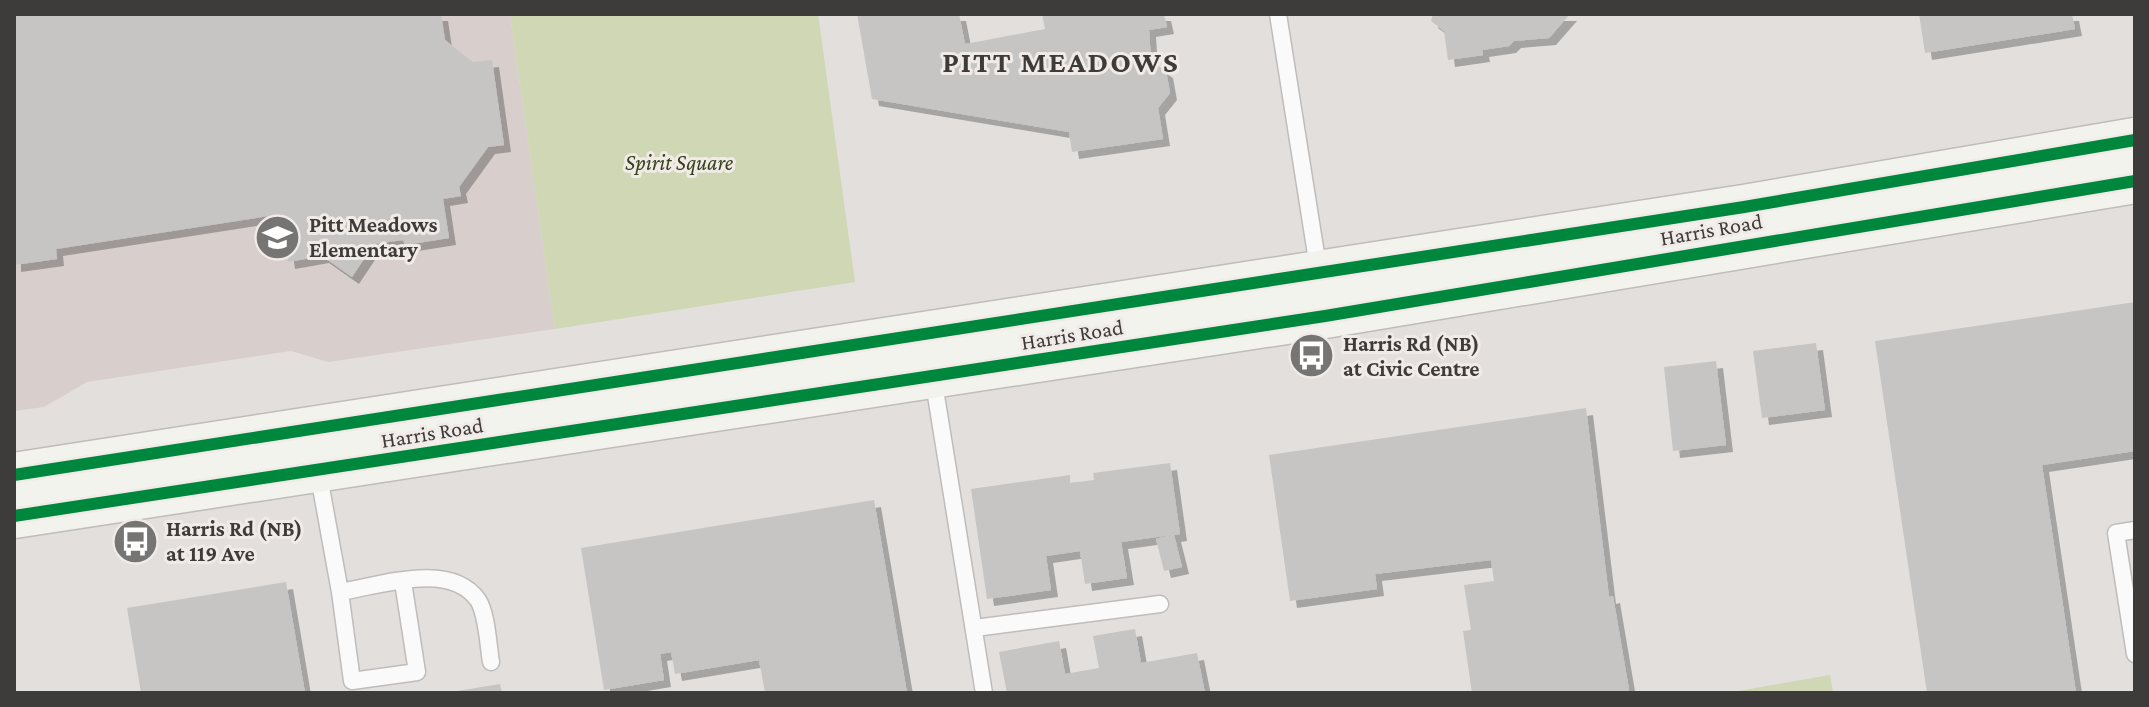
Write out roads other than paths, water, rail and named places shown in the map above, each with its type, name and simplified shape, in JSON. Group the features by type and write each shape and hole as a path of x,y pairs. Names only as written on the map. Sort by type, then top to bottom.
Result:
{"main road":[{"name":"Harris Road","path":"1322,294 1744,207 2135,140"},
{"name":"Harris Road","path":"14,475 929,354 1322,294 2135,181"},
{"name":"Harris Road","path":"14,516 318,469 929,354"}],"lane":[{"path":"1278,14 1322,294"},
{"path":"929,354 984,693"},
{"path":"318,469 352,681 417,672 403,582"},
{"path":"2135,530 2116,533 2135,654"},
{"path":"340,592 446,579 466,589 479,602 491,662"},
{"path":"975,628 1160,604"}],"place":[{"name":"Pitt Meadows Elementary","path":"278,237"},
{"name":"Harris Rd (NB) at Civic Centre","path":"1312,356"},
{"name":"Harris Rd (NB) at 119 Ave","path":"135,541"}],"district":[{"name":"PITT MEADOWS","path":"1061,62"}],"park label":[{"name":"Spirit Square","path":"679,162"}]}
